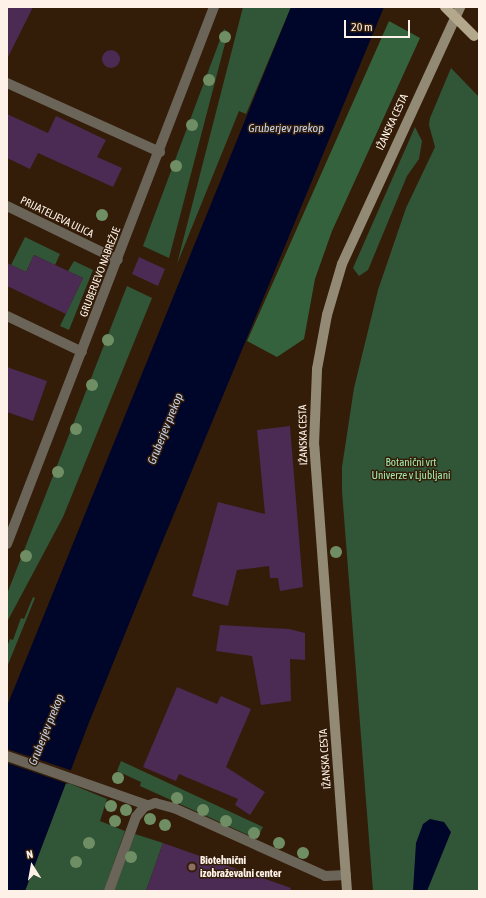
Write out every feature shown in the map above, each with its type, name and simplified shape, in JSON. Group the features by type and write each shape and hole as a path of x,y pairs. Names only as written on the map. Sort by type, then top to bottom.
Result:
{"main road":[{"path":"445,7 474,36"},
{"name":"IŽANSKA CESTA","path":"347,891 314,445 317,369 327,315 342,264 460,7"}],"street":[{"name":"GRUBERJEVO NABREŽJE","path":"7,544 160,152 214,7"},
{"path":"7,83 160,152"},
{"name":"PRIJATELJEVA ULICA","path":"7,206 118,260"},
{"path":"7,316 82,352"},
{"path":"7,756 147,805 160,804 174,808 325,876 346,875"},
{"path":"109,891 136,817 147,805"}],"green space":[{"path":"243,7 291,7 246,114 239,111 177,264"},
{"path":"389,21 420,38 332,231 315,279 304,339 277,357 247,341"},
{"path":"224,29 228,32 169,258 143,246"},
{"name":"Botanični vrt Univerze v Ljubljani","path":"451,68 479,97 479,891 373,891 342,491 342,467 354,388 378,290 406,208 435,147 429,125 430,118"},
{"path":"415,127 422,141 419,159 407,176 368,270 359,276 353,268"},
{"path":"25,237 60,254 55,265 34,255 26,272 11,265"},
{"path":"74,261 93,270 69,330 60,326 83,278 68,271"},
{"path":"127,286 152,298 63,517 7,622 7,594"},
{"path":"33,597 35,598 7,667 7,647 10,639 13,640 21,618 24,619"},
{"path":"121,761 263,827 257,839 140,786 141,782 117,771"},
{"path":"66,782 107,799 100,821 125,831 104,891 25,891"},
{"path":"135,834 163,843 146,891 114,891"}],"water":[{"name":"Gruberjev prekop","path":"291,7 384,7 159,550 88,725 25,891 7,891 7,706"},
{"path":"430,819 444,822 451,832 427,891 413,891 416,843 423,824"}],"pier":[{"path":"7,749 73,771 68,784 7,763"}],"building":[{"path":"7,7 33,7 7,59"},
{"path":"107,50 115,50 120,55 118,66 115,68 107,68 102,63 102,55"},
{"path":"7,114 48,133 56,116 106,140 97,157 122,168 113,187 38,153 30,169 7,158"},
{"path":"34,255 83,278 66,314 7,286 7,263 26,272"},
{"path":"139,257 165,269 158,286 132,274"},
{"path":"7,367 47,381 33,421 7,412"},
{"path":"290,426 303,587 280,591 278,578 270,578 269,566 237,570 228,606 192,596 218,502 265,514 257,430"},
{"path":"220,625 289,629 305,633 305,660 290,659 291,701 261,705 252,656 216,651"},
{"path":"177,687 217,704 221,696 251,709 226,767 265,792 250,815 235,805 238,799 179,774 176,781 143,767"},
{"name":"Biotehnični izobraževalni center","path":"163,843 291,888 290,891 146,891"}],"place":[{"name":"Biotehnični izobraževalni center","path":"192,867"}]}
